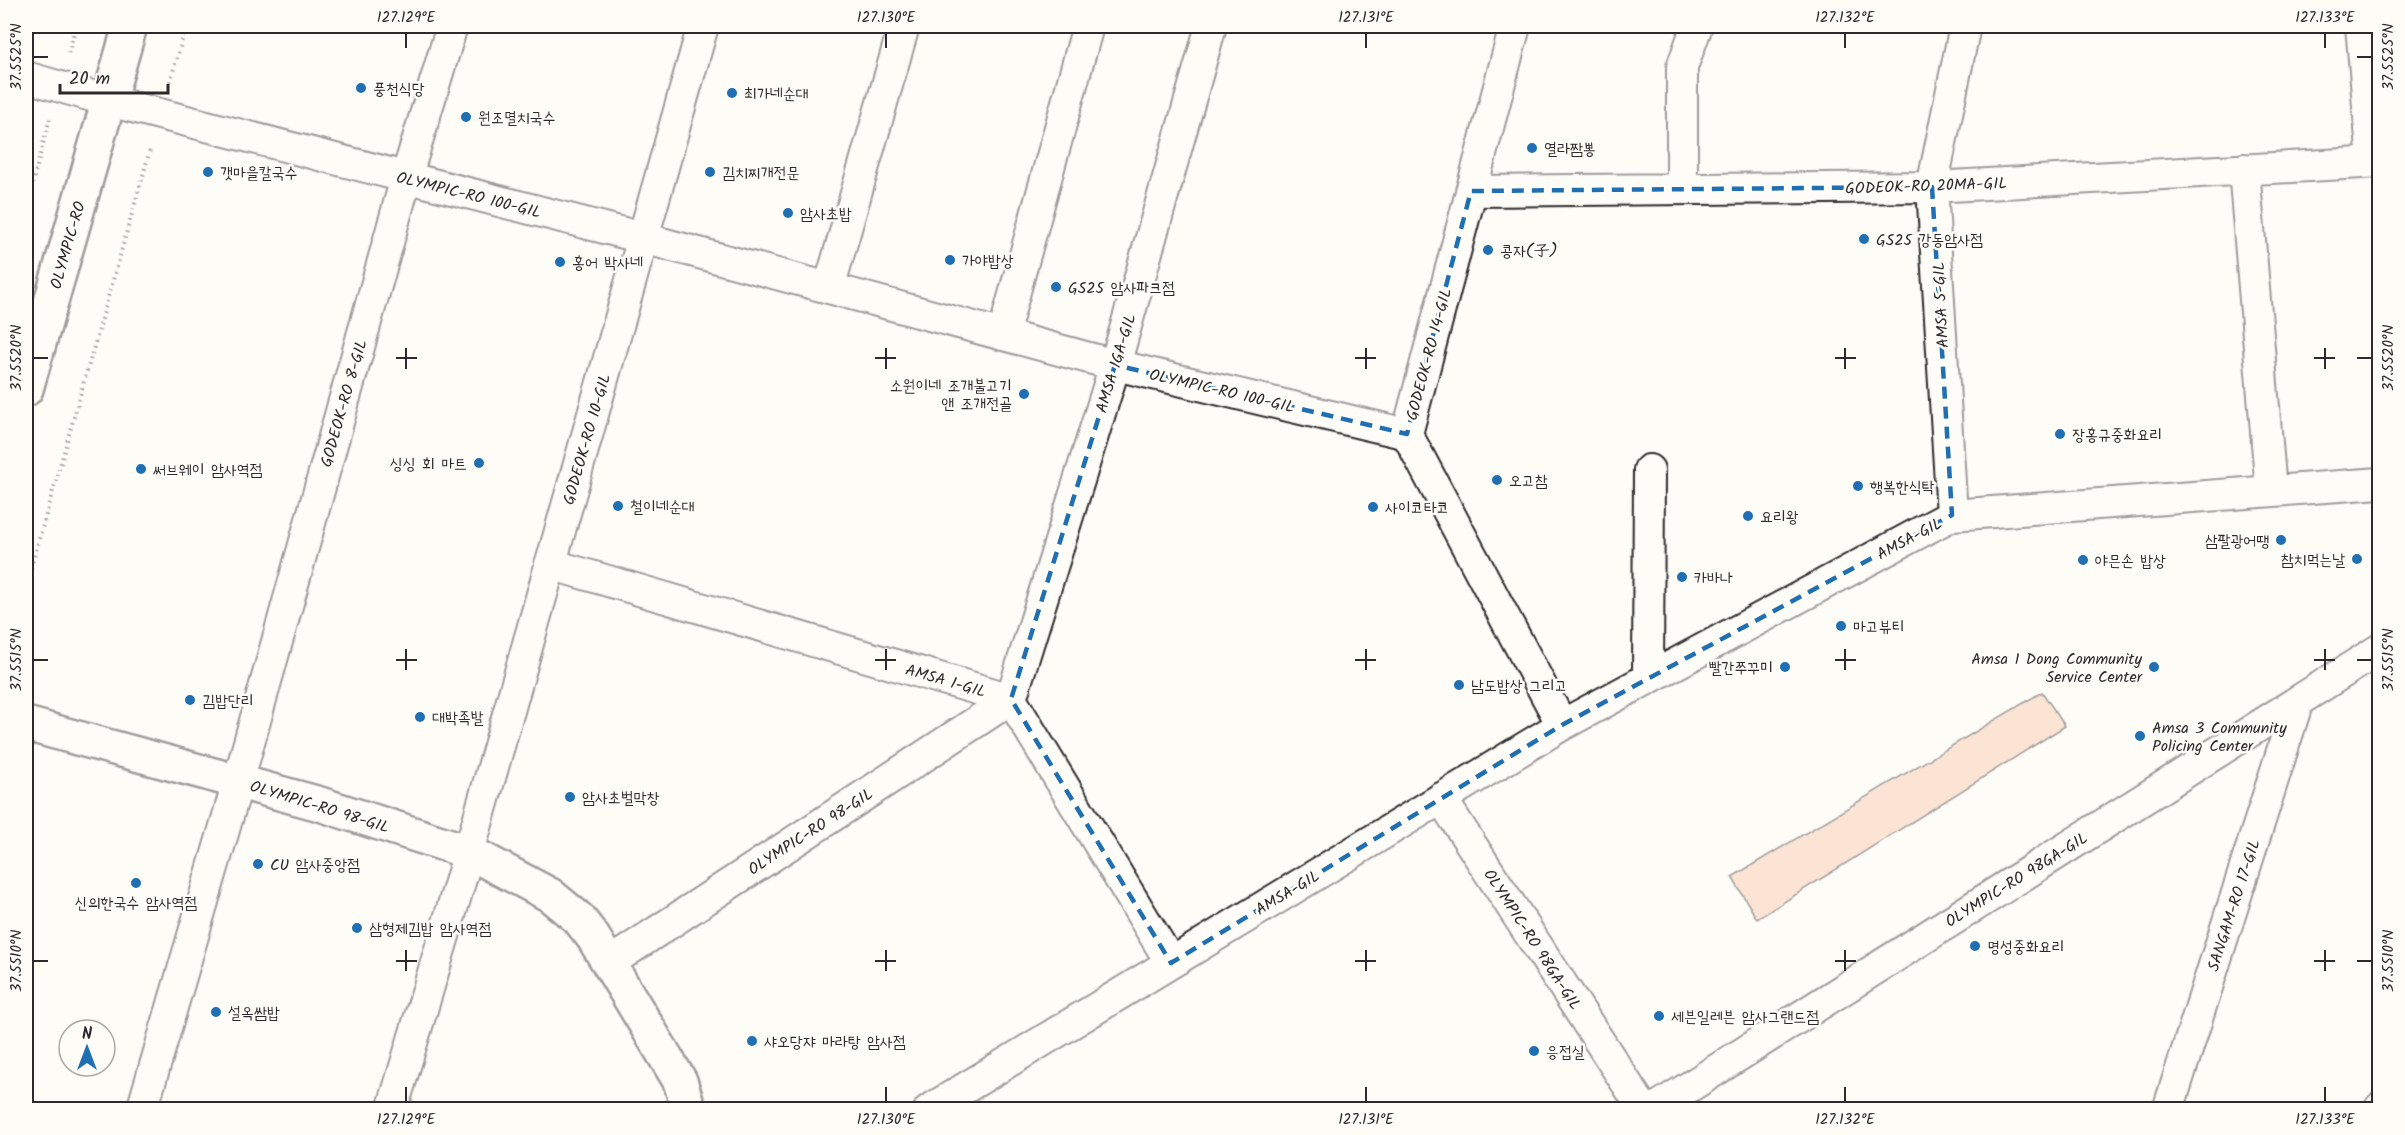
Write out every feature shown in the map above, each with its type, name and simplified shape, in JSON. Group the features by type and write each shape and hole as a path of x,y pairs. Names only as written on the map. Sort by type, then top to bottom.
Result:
{"street":[{"name":"OLYMPIC-RO","path":"26,389 130,26"},
{"name":"GODEOK-RO 8-GIL","path":"238,782 406,178 452,26"},
{"name":"GODEOK-RO 10-GIL","path":"392,1110 469,852 703,26"},
{"path":"829,288 904,26"},
{"path":"1003,335 1088,26"},
{"name":"AMSA 1GA-GIL","path":"1011,699 1115,365 1212,26"},
{"name":"GODEOK-RO 14-GIL","path":"1515,26 1407,434 1562,725"},
{"path":"1682,189 1682,68 1697,26"},
{"name":"AMSA 5-GIL","path":"1952,515 1932,187 1965,26"},
{"path":"2361,26 2376,162"},
{"path":"26,77 109,101"},
{"name":"OLYMPIC-RO 100-GIL","path":"109,101 643,238 1115,365 1407,434"},
{"name":"GODEOK-RO 20MA-GIL","path":"1471,191 1932,187 2376,162"},
{"path":"2244,169 2271,491"},
{"path":"1648,679 1650,470"},
{"name":"AMSA-GIL","path":"929,1110 1562,725 1952,515 2379,483"},
{"name":"AMSA 1-GIL","path":"550,564 1011,699"},
{"name":"OLYMPIC-RO 98GA-GIL","path":"1653,1110 1689,1097 2298,700 2378,654"},
{"path":"1011,699 1171,963"},
{"name":"OLYMPIC-RO 98-GIL","path":"609,963 1011,699"},
{"name":"SANGAM-RO 17-GIL","path":"2168,1110 2298,700"},
{"name":"OLYMPIC-RO 98-GIL","path":"26,724 320,804 469,852 550,894 579,919 593,937 680,1081 689,1110"},
{"name":"OLYMPIC-RO 98-GIL","path":"142,1110 238,782"},
{"name":"OLYMPIC-RO 98GA-GIL","path":"1441,798 1644,1110"}],"path":[{"path":"26,585 186,26"}],"highlighted area":[{"path":"1932,187 1952,515 1562,725 1171,963 1011,699 1115,365 1407,434 1471,191"}],"building":[{"path":"2042,692 2065,726 1757,919 1732,877"}],"place":[{"name":"풍천식당","path":"361,88"},
{"name":"최가네순대","path":"732,93"},
{"name":"원조멸치국수","path":"466,117"},
{"name":"열라짬뽕","path":"1532,148"},
{"name":"갯마을칼국수","path":"208,172"},
{"name":"김치찌개전문","path":"710,172"},
{"name":"암사초밥","path":"788,213"},
{"name":"GS25 강동암사점","path":"1864,239"},
{"name":"콩자(子)","path":"1488,250"},
{"name":"가야밥상","path":"950,260"},
{"name":"홍어 박사네","path":"560,262"},
{"name":"GS25 암사파크점","path":"1056,287"},
{"name":"소원이네 조개불고기 앤 조개전골","path":"1024,394"},
{"name":"장홍규중화요리","path":"2060,434"},
{"name":"싱싱 회 마트","path":"479,463"},
{"name":"써브웨이 암사역점","path":"141,469"},
{"name":"오고참","path":"1497,480"},
{"name":"행복한식탁","path":"1858,486"},
{"name":"철이네순대","path":"618,506"},
{"name":"사이코타코","path":"1373,507"},
{"name":"요리왕","path":"1748,516"},
{"name":"삼팔광어땡","path":"2281,540"},
{"name":"참치먹는날","path":"2357,559"},
{"name":"야믄손 밥상","path":"2083,560"},
{"name":"카바나","path":"1682,577"},
{"name":"마고뷰티","path":"1841,626"},
{"name":"빨간쭈꾸미","path":"1785,667"},
{"name":"Amsa 1 Dong Community Service Center","path":"2154,667"},
{"name":"남도밥상 그리고","path":"1459,685"},
{"name":"김밥단리","path":"190,700"},
{"name":"대박족발","path":"420,717"},
{"name":"Amsa 3 Community Policing Center","path":"2140,736"},
{"name":"암사초벌막창","path":"570,797"},
{"name":"CU 암사중앙점","path":"258,864"},
{"name":"신의한국수 암사역점","path":"136,883"},
{"name":"삼형제김밥 암사역점","path":"357,928"},
{"name":"명성중화요리","path":"1975,946"},
{"name":"설옥쌈밥","path":"216,1012"},
{"name":"세븐일레븐 암사그랜드점","path":"1659,1016"},
{"name":"샤오당쟈 마라탕 암사점","path":"752,1041"},
{"name":"응접실","path":"1534,1051"}]}
